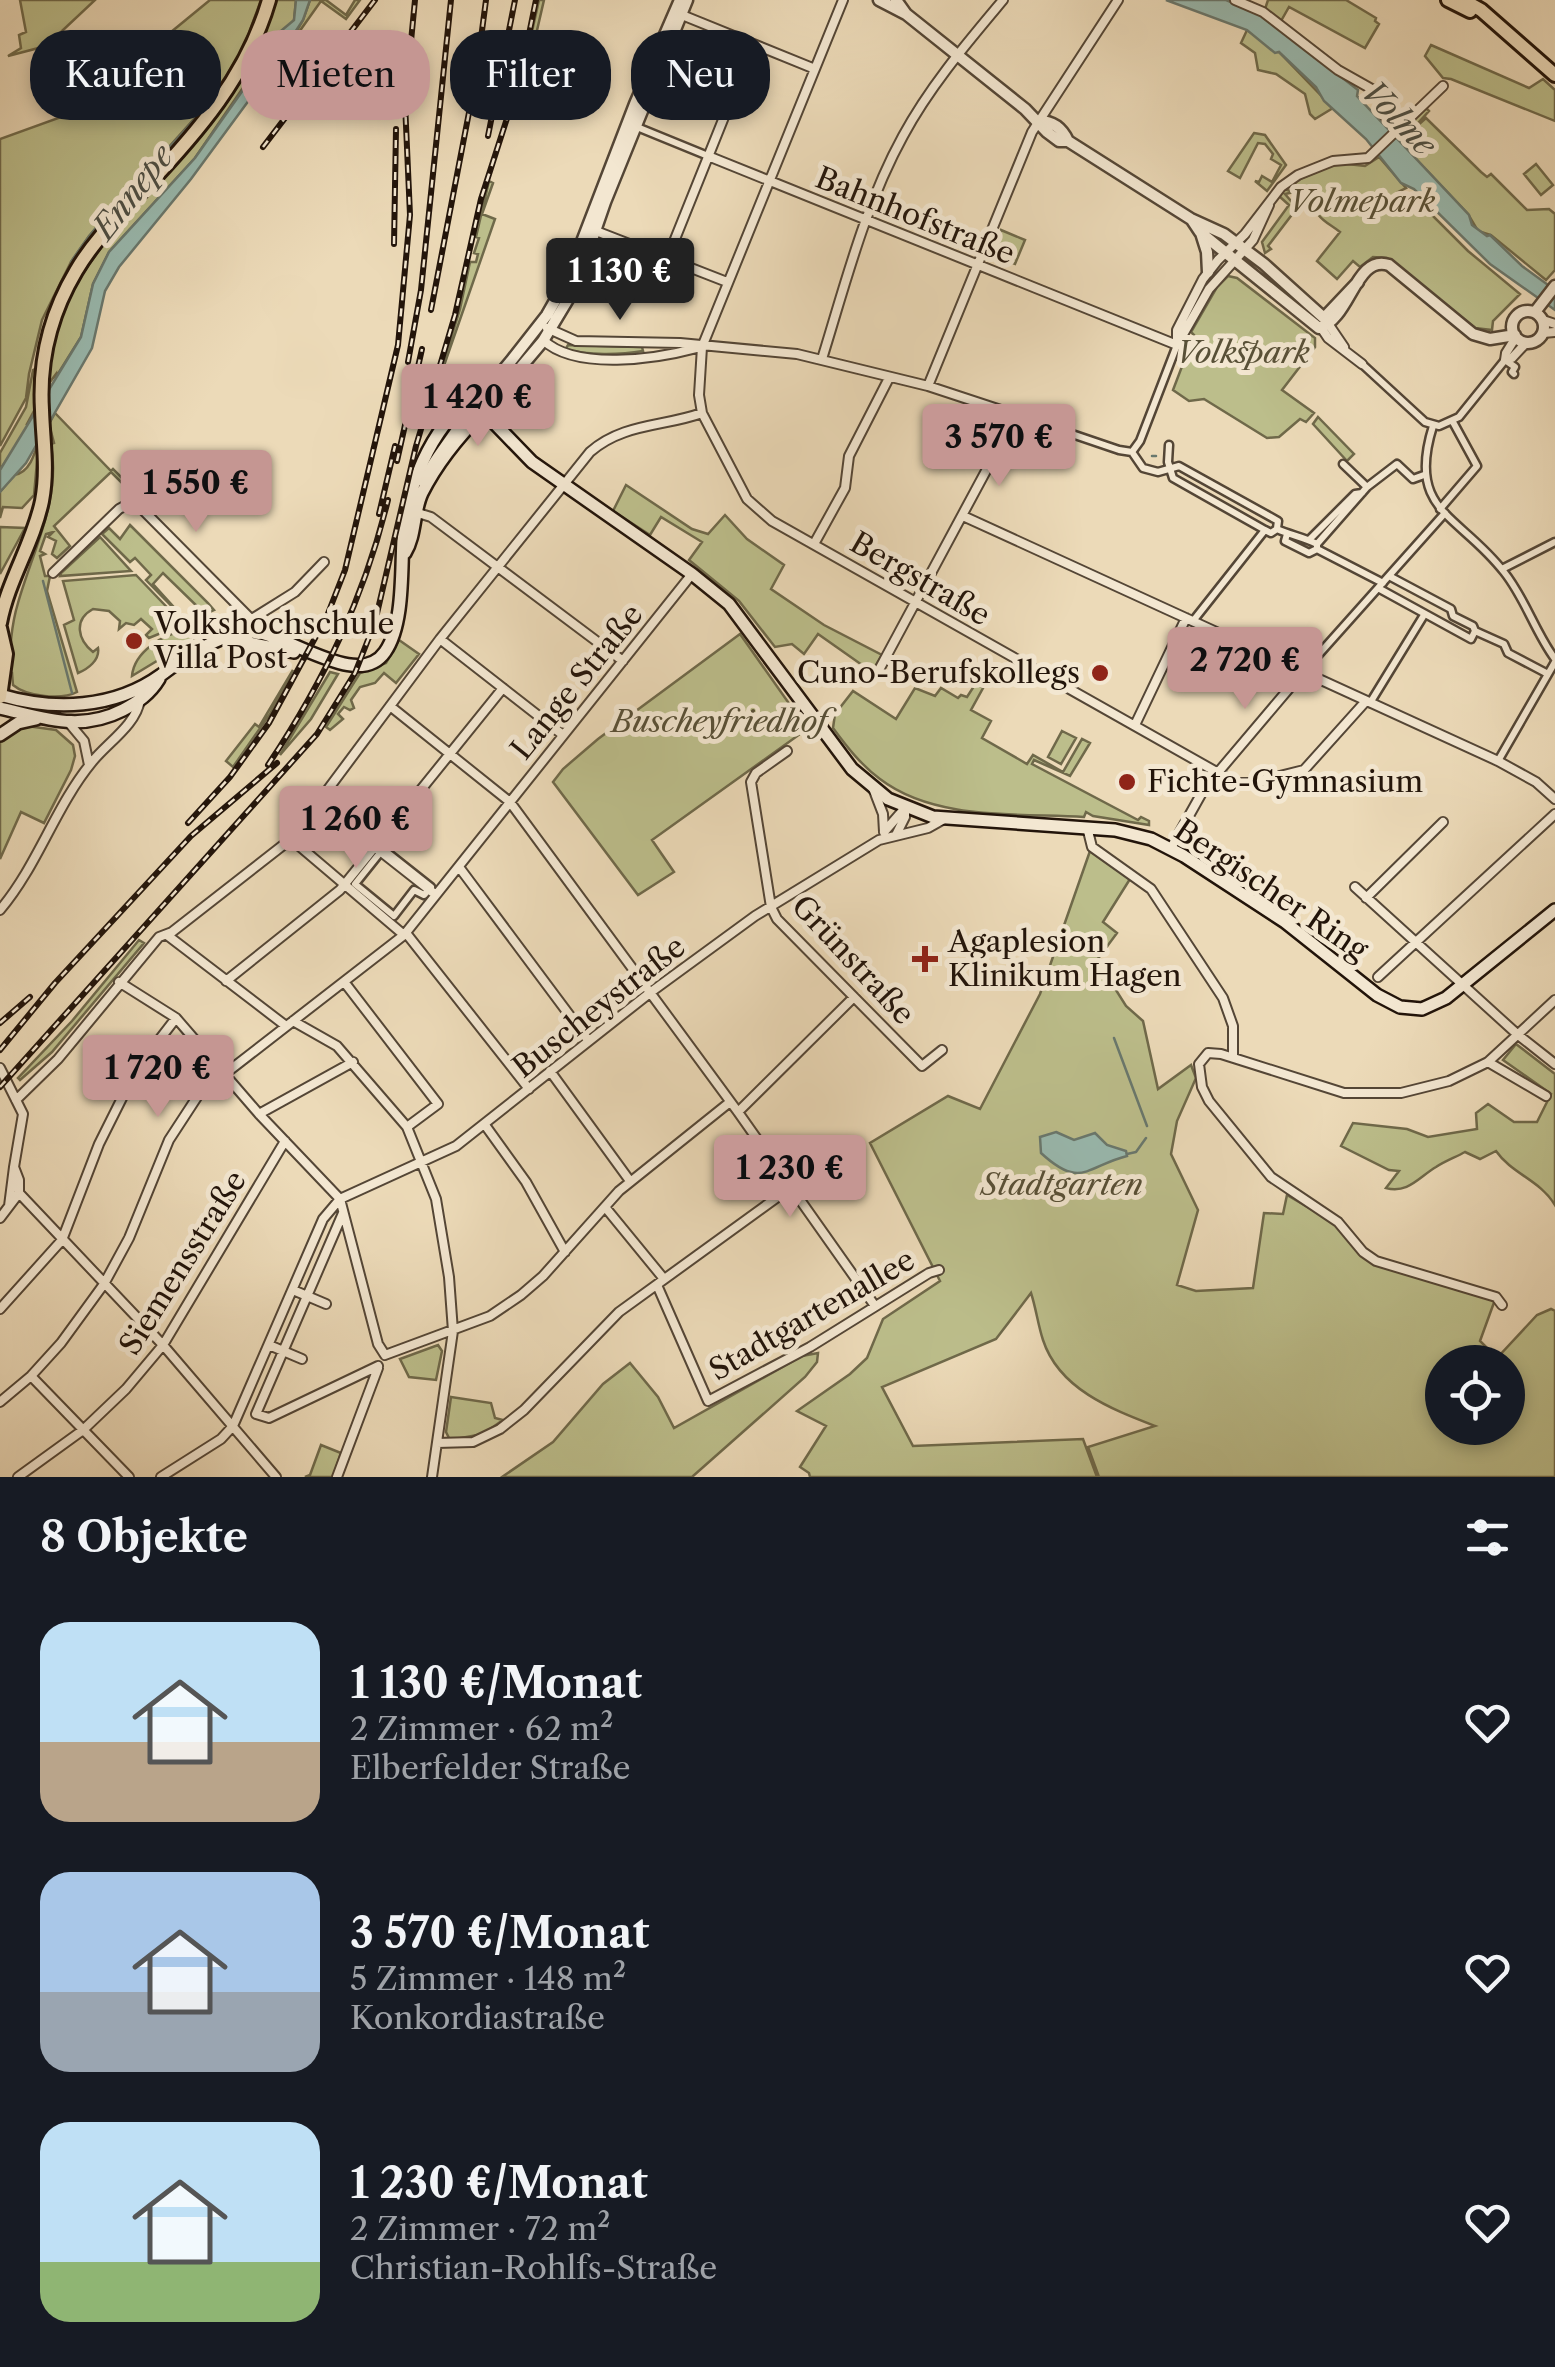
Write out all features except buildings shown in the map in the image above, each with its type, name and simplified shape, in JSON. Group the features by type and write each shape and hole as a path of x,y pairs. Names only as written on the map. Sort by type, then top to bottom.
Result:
{"main road":[{"path":"269,0 248,56 214,110 97,240 74,273 49,334 42,374 46,444 42,503 0,626 6,654 0,695 38,704 104,701 160,676 198,648 243,633 352,664 379,659 390,644 394,627 407,514 424,462 453,413 471,400"},
{"path":"1448,0 1494,24"},
{"path":"1463,0 1481,10 1555,76"},
{"name":"Bergischer Ring","path":"471,400 532,462 692,574 740,616 836,750 873,788 904,808 945,818 1133,833 1171,848 1317,944 1391,1004 1422,1008 1446,998 1555,910"},
{"path":"404,553 411,543 422,492 442,460 484,412"},
{"path":"0,708 36,719 69,723 108,718 148,694 160,676"},
{"path":"0,735 10,726 36,719"}],"street":[{"path":"680,0 601,189 574,265 556,300 487,390 481,405 484,412 544,341 576,286 688,0"},
{"name":"Bergstraße","path":"843,0 702,347 698,395 702,413 752,505 772,521 1216,774 1242,784 1309,767 1368,702"},
{"path":"880,0 906,14"},
{"path":"896,0 906,14 1039,120 1049,121 1064,132 1068,141 1241,246 1324,323 1336,345 1433,426"},
{"path":"822,360 866,221 903,134 957,54 1003,0"},
{"path":"928,386 1039,120 1118,0"},
{"path":"1234,0 1262,12 1338,70 1377,92 1383,114 1395,132"},
{"path":"682,15 718,30"},
{"path":"770,52 815,69"},
{"path":"1177,345 1176,334 1184,315 1208,272 1262,226 1269,201 1281,186 1333,161 1361,161 1443,86"},
{"path":"667,259 723,120"},
{"name":"Bahnhofstraße","path":"637,127 1177,345"},
{"path":"1191,219 1208,252 1208,272"},
{"path":"596,231 727,282"},
{"path":"1200,232 1324,323"},
{"path":"1132,452 1140,442 1177,345 1231,256"},
{"path":"1324,323 1370,265 1380,262 1389,265 1478,336 1490,339 1517,335 1538,340 1555,286"},
{"path":"1545,320 1555,298"},
{"path":"1433,426 1453,422 1505,360 1517,335 1518,315 1545,320"},
{"path":"538,324 576,341 759,348 822,360 928,386 1132,452"},
{"path":"538,324 544,341 560,353 577,358 646,358 702,347"},
{"path":"646,342 646,358"},
{"path":"1505,360 1514,366 1514,374"},
{"path":"814,544 845,488 849,456 889,378"},
{"path":"422,492 428,469 466,414 471,400 487,390"},
{"path":"16,1100 58,1059 158,937 166,935 290,839 440,639 563,484 601,443 631,428 684,420 702,413"},
{"path":"880,668 1016,415"},
{"path":"1171,848 1200,794 1216,774 1384,582 1477,466 1453,422"},
{"path":"1433,426 1424,476 1430,495 1502,569 1555,661 1498,761"},
{"path":"1132,452 1146,470 1158,472 1170,469 1179,466 1278,521 1277,528 1270,533 1174,478 1170,469 1169,444"},
{"path":"1343,464 1364,490"},
{"path":"1287,534 1285,542 1310,554 1364,490 1397,464 1413,479 1424,476"},
{"path":"1224,508 1231,496"},
{"path":"53,573 119,509 131,504 147,511 243,633 296,592 324,562"},
{"path":"418,513 431,517 623,661"},
{"path":"964,516 1498,761 1536,782 1555,799"},
{"path":"1277,528 1287,534 1293,532 1384,582 1451,609 1453,616 1447,628"},
{"path":"1135,725 1189,619 1265,530"},
{"path":"1502,569 1555,542"},
{"name":"Lange Straße","path":"0,1402 61,1343 104,1284 135,1226 179,1120 199,1094 346,983 403,932 692,574"},
{"path":"1384,582 1420,613 1447,628 1470,639 1475,631"},
{"path":"1368,702 1420,613 1425,596"},
{"path":"1453,616 1504,644 1508,654 1548,674"},
{"path":"440,639 563,735"},
{"path":"433,892 424,895 414,890 394,916 355,884 502,688"},
{"path":"0,910 24,878 90,764 137,712 140,700"},
{"path":"390,706 510,802 738,1112 874,1306"},
{"path":"69,723 84,742 90,764"},
{"name":"Grünstraße","path":"786,750 750,782 771,906 777,920 922,1066 942,1050"},
{"path":"873,788 883,814 882,836"},
{"path":"896,835 905,817 904,808"},
{"name":"Buscheystraße","path":"340,1199 456,1146 650,992 771,906 882,836 904,808"},
{"path":"1378,978 1555,814"},
{"name":"Buscheystraße","path":"882,836 928,828 945,818"},
{"path":"1366,898 1443,822"},
{"path":"1087,827 1092,846 1151,889 1224,998 1232,1026 1233,1056"},
{"path":"290,839 403,932 529,1089"},
{"path":"226,981 344,885 378,849"},
{"path":"378,849 433,892"},
{"path":"459,866 588,1040"},
{"path":"1355,887 1555,1064"},
{"path":"166,935 289,1023 337,1046 407,1128 441,1219 453,1331 432,1477"},
{"path":"119,982 176,1018 340,1199 378,1344 385,1355"},
{"path":"346,983 438,1104 407,1128"},
{"path":"738,1112 854,996"},
{"path":"1502,1305 1496,1297 1376,1261 1362,1252 1338,1222 1271,1177 1216,1111 1202,1087 1199,1064 1204,1055 1212,1053 1233,1056 1344,1093 1376,1095 1428,1088 1488,1062 1555,1000"},
{"path":"0,1309 62,1240 99,1144 136,1070 176,1018"},
{"path":"259,1114 353,1062"},
{"path":"1488,1062 1546,1096"},
{"path":"0,1068 24,1114 9,1206"},
{"path":"550,1071 630,1181"},
{"path":"338,1477 385,1355 490,1316 520,1295 630,1181 730,1102"},
{"path":"485,1125 526,1182 565,1252"},
{"name":"Siemensstraße","path":"18,1477 83,1430 164,1345 285,1141"},
{"path":"0,1218 19,1194 14,1166"},
{"path":"437,1443 473,1442 500,1429 524,1410 620,1312 790,1188"},
{"path":"19,1194 164,1345 276,1477"},
{"path":"161,1477 222,1440 233,1426 324,1219 340,1199"},
{"path":"604,1207 661,1282"},
{"path":"344,1212 256,1414 269,1418 378,1366"},
{"name":"Stadtgartenallee","path":"661,1282 708,1401 810,1347 938,1270"},
{"path":"293,1290 326,1304"},
{"path":"269,1344 302,1359"},
{"path":"31,1376 130,1477"}],"green space":[{"path":"20,0 95,0 63,30 30,30 30,50 8,56 21,48 19,35 26,32"},
{"path":"210,0 261,0 250,30 241,30 241,52 221,84 221,30 174,30"},
{"path":"275,0 296,0 294,20 286,30 265,30"},
{"path":"310,0 326,0 346,15 355,0 360,0 346,19 321,1 297,30"},
{"path":"539,0 544,0 537,30 532,30"},
{"path":"1268,0 1346,0 1376,18 1379,24 1365,48 1289,7 1281,21 1265,9"},
{"path":"1247,30 1279,52 1333,108 1315,119 1305,94 1276,74 1258,70 1255,53 1241,43"},
{"path":"1431,45 1529,88 1543,79 1555,90 1555,121 1443,78 1425,56"},
{"path":"241,79 241,91 221,120 221,110"},
{"path":"1425,107 1429,111 1408,134 1426,118 1527,210 1549,209 1555,214 1555,270 1546,280 1491,235 1478,231 1468,214 1397,139"},
{"path":"53,120 193,120 89,236 71,262 42,320 26,398 0,446 0,139"},
{"path":"213,120 221,120 195,158 109,252 93,284 81,337 47,386 52,345 64,308 82,275 104,244"},
{"path":"1254,133 1265,135 1286,165 1267,191 1255,181 1259,182 1262,176 1272,182 1281,165 1271,159 1273,154 1265,144 1258,143 1240,178 1228,171"},
{"name":"Volmepark","path":"1379,157 1406,188 1398,192 1402,199 1416,199 1468,251 1520,294 1493,321 1492,330 1475,328 1387,258 1373,257 1360,267 1353,261 1337,279 1317,261 1340,232 1318,215 1315,198 1292,182 1338,163 1365,166"},
{"path":"1536,164 1553,185 1541,195 1524,174"},
{"path":"489,181 493,183 482,214 495,219 441,381 438,380 470,262 476,262 478,254 474,253 479,238 476,237"},
{"path":"1284,189 1294,192 1285,194 1297,208 1265,253 1262,242 1289,205 1279,196"},
{"path":"1001,230 1025,240 1015,264 991,255"},
{"name":"Volkspark","path":"1228,276 1237,278 1315,338 1315,347 1282,390 1314,413 1279,437 1267,438 1204,399 1189,401 1173,390 1194,335 1191,332 1217,287"},
{"path":"568,345 642,347 643,351 584,353 565,350"},
{"path":"37,368 35,409 27,424 30,425 0,470 0,453 26,407 33,370"},
{"path":"55,413 111,471 127,483 135,483 149,497 147,500 133,487 126,487 111,472 54,526 70,546 57,558 52,554 56,541 48,537 53,532 46,534 40,551 45,554 40,556 45,576 50,576 47,591 77,692 54,696 19,689 9,673 16,612 49,505 54,443 49,424"},
{"path":"1318,417 1354,454 1347,461 1313,424"},
{"path":"39,439 34,495 22,508 3,507 0,518 0,492 28,466"},
{"path":"626,485 692,529 708,534 725,515 747,539 784,565 771,589 824,625 882,655 872,672 818,634 804,654 792,644 775,647 739,601 689,560 702,542 661,517 650,535 613,511"},
{"path":"130,525 214,610 205,614 163,573 153,584 191,626 146,580 151,575 135,558 130,562 102,534 109,528 120,539"},
{"path":"0,527 25,528 0,574"},
{"path":"100,537 131,571 60,576 61,573"},
{"path":"136,575 183,624 149,638 146,635 152,629 141,619 119,629 120,621 109,611 93,609 82,619 80,630 88,647 93,652 98,648 98,652 92,664 78,673 64,625 74,620 63,581"},
{"path":"186,630 192,632 193,639 132,676 138,659 151,646"},
{"name":"Buscheyfriedhof","path":"740,634 807,729 652,840 674,872 638,895 553,782 598,739"},
{"path":"399,640 419,654 396,683 384,673 375,683 360,687 351,700 354,708 344,707 338,714 343,719 330,730 326,727 360,673 386,663"},
{"path":"293,670 270,714 233,767 226,761 255,724 259,727"},
{"path":"330,672 338,674 311,719 280,755"},
{"path":"976,683 983,688 971,710 991,721 982,738 1027,764 1033,755 1063,772 1082,739 1090,743 1070,776 1034,760 1032,764 1138,820 1141,817 1149,821 1149,825 1086,812 1084,817 1005,814 926,802 902,793 873,774 833,728 835,714 853,691 896,719 915,688 935,696 941,688 958,698 967,697"},
{"path":"27,726 56,730 73,745 75,756 44,823 21,812 0,859 0,739"},
{"path":"1062,731 1076,738 1061,764 1048,757"},
{"name":"Stadtgarten","path":"1090,851 1130,879 1103,922 1117,933 1097,960 1126,1006 1143,1021 1158,1089 1191,1065 1196,1078 1177,1121 1171,1154 1198,1210 1177,1285 1196,1291 1253,1288 1264,1213 1283,1214 1287,1195 1338,1225 1366,1257 1496,1297 1480,1341 1484,1345 1425,1345 1425,1445 1525,1445 1525,1345 1509,1345 1537,1315 1555,1311 1555,1477 1099,1477 1088,1447 1155,1426 1088,1395 1061,1372 1043,1340 1031,1293 996,1339 882,1387 913,1446 1083,1439 1097,1477 810,1477 800,1467 826,1426 797,1411 867,1358 883,1319 940,1281 870,1143 948,1096 980,1109 1040,994"},
{"path":"139,940 144,943 52,1052 20,1080 18,1078 72,1021"},
{"path":"1516,1044 1555,1074 1555,1205 1542,1189 1496,1151 1480,1159 1465,1152 1407,1187 1394,1189 1386,1188 1399,1171 1389,1170 1341,1146 1353,1123 1407,1129 1428,1137 1477,1129 1476,1113 1488,1104 1514,1122 1537,1122 1551,1094 1503,1060"},
{"path":"438,1345 442,1351 436,1380 409,1377 400,1359"},
{"path":"818,1353 817,1362 805,1377 692,1477 502,1477 553,1442 603,1384 630,1363 658,1397 674,1428 802,1356"},
{"path":"451,1397 491,1403 495,1418 503,1420 483,1434 450,1440 446,1432"},
{"path":"321,1445 341,1453 333,1477 305,1477 310,1475"}],"water":[{"path":"296,0 310,0 297,30 282,30 294,20"},
{"path":"1166,0 1226,0 1260,14 1358,90 1357,96 1469,215 1472,225 1490,235 1555,290 1555,310 1490,264 1414,189 1401,183 1366,139 1279,52 1275,53 1247,30"},
{"path":"241,93 241,111 119,267 105,291 92,348 26,463 0,492 0,470 81,337 93,284 109,252 195,158"},
{"path":"1056,1132 1074,1140 1095,1133 1107,1145 1126,1151 1127,1156 1084,1172 1066,1170 1041,1153 1040,1137"}],"waterway":[{"name":"Ennepe","path":"71,262 88,237 190,125 227,77"},
{"path":"43,581 72,693"},
{"path":"1114,1038 1147,1126"},
{"path":"1127,1154 1136,1152 1146,1138"}],"railway":[{"path":"263,147 375,0"},
{"path":"188,823 230,777 269,723 327,616 345,570 398,345 410,215 405,103 415,0"},
{"path":"408,362 421,290 451,0"},
{"path":"431,310 476,76 486,0"},
{"path":"488,136 515,0"},
{"path":"0,1087 317,734 355,673 375,622 416,446 455,315 481,199 520,78 536,0"},
{"path":"394,244 396,129"},
{"path":"397,461 422,349"},
{"path":"379,514 395,446"},
{"path":"268,765 340,638 367,571 388,500"},
{"path":"0,1050 55,983 191,836 277,763"},
{"path":"0,1023 30,997"}],"place":[{"name":"Volkshochschule Villa Post","path":"134,641"},
{"name":"Cuno-Berufskollegs","path":"1100,673"},
{"name":"Fichte-Gymnasium","path":"1127,782"},
{"name":"Agaplesion Klinikum Hagen","path":"925,959"}],"water label":[{"name":"Volme","path":"1399,118"}]}
